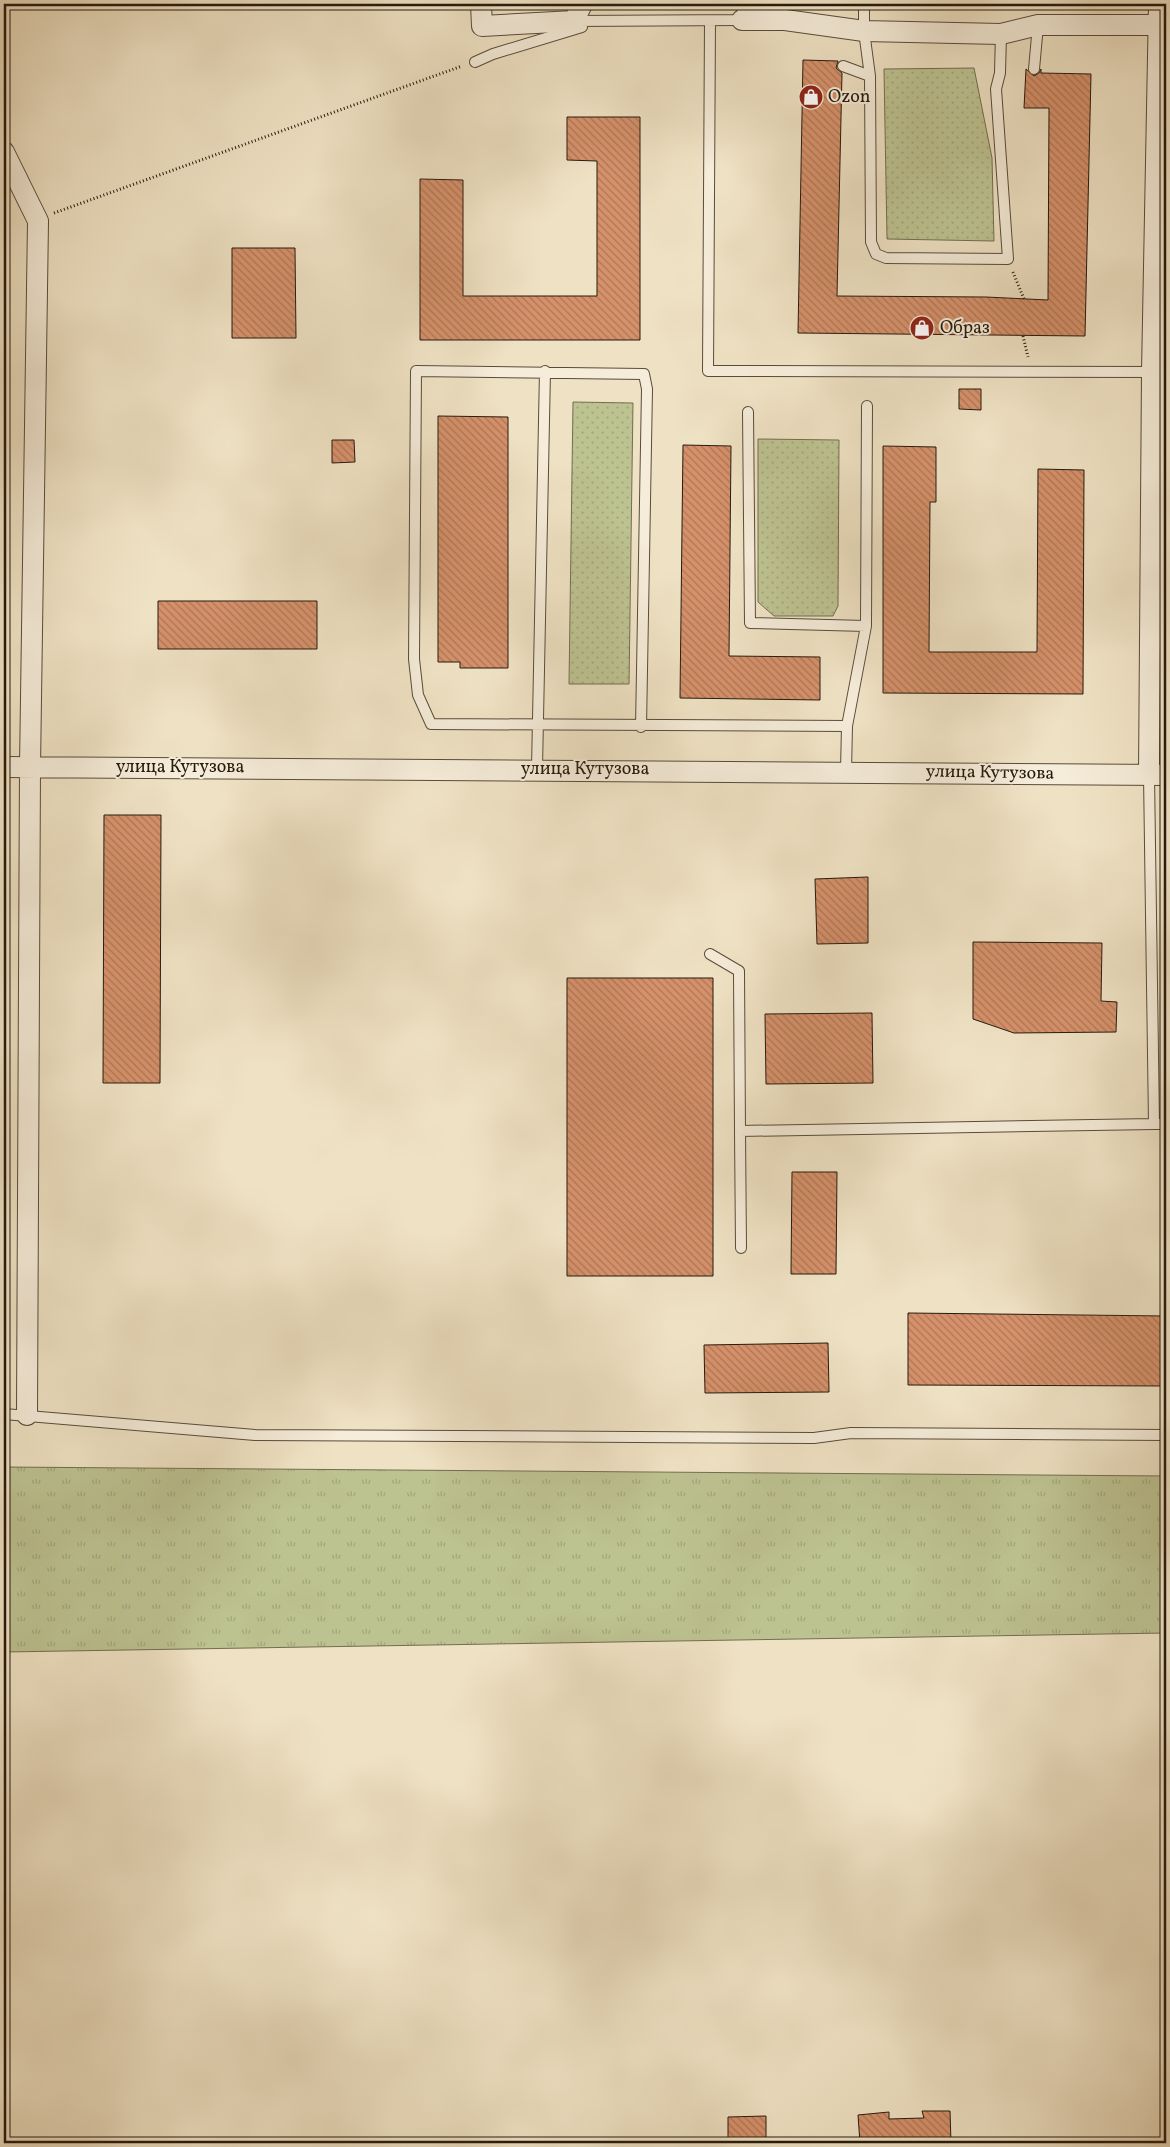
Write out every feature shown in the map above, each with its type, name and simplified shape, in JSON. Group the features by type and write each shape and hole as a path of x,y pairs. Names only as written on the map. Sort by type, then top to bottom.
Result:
{"street":[{"path":"481,4 482,26 578,13"},
{"path":"1157,775 1162,128 1159,4"},
{"path":"743,12 864,32 1001,34 1038,25 1159,26"},
{"path":"4,152 38,222 30,766 27,1415"},
{"name":"улица Кутузова","path":"4,767 846,771 1157,775"}],"lane":[{"path":"864,4 864,32 870,76 871,242 876,254 886,258 1008,260 996,89 1000,73 1001,34"},
{"path":"475,62 493,54 604,21 710,21 743,12"},
{"path":"578,13 604,21"},
{"path":"710,21 708,371 1030,370 1159,372"},
{"path":"1034,69 1038,25"},
{"path":"843,66 870,76"},
{"path":"641,726 647,389 644,374 545,371 416,371 414,659 418,695 431,724 538,726 641,726 847,726"},
{"path":"538,769 545,371"},
{"path":"846,771 847,726 866,626 868,406"},
{"path":"748,412 750,623 866,626"},
{"path":"1154,1124 1157,775"},
{"path":"710,954 739,971 741,1248"},
{"path":"740,1130 1166,1124"},
{"path":"4,1414 255,1435 814,1438 851,1433 1166,1435"}],"path":[{"path":"38,222 49,215 475,62"},
{"path":"1008,260 1024,299"},
{"path":"1023,336 1030,370"}],"green space":[{"path":"974,68 992,158 994,241 887,239 884,69"},
{"path":"573,402 633,403 629,684 569,684"},
{"path":"758,439 839,440 838,606 833,616 774,616 758,602"},
{"path":"4,1467 1166,1476 1166,1633 4,1652"}],"building":[{"path":"803,60 838,61 836,68 842,73 837,296 986,297 1048,300 1049,108 1024,108 1026,69 1034,76 1041,69 1041,73 1091,74 1085,336 798,333"},
{"path":"567,117 640,117 640,340 420,340 420,179 463,180 463,296 597,296 597,161 567,160"},
{"path":"232,248 295,248 296,338 232,338"},
{"path":"959,389 981,389 981,410 959,409"},
{"path":"438,416 508,417 508,668 460,668 460,662 438,662"},
{"path":"332,440 354,440 355,462 332,463"},
{"path":"683,445 731,446 729,656 820,657 820,700 680,698"},
{"path":"883,446 936,447 936,502 930,502 929,652 1037,652 1038,469 1084,470 1083,694 883,693"},
{"path":"158,601 317,601 317,649 158,649"},
{"path":"104,815 161,815 160,1083 103,1083"},
{"path":"868,877 868,943 817,944 815,879"},
{"path":"973,942 1102,943 1101,1001 1117,1002 1116,1032 1014,1033 973,1019"},
{"path":"567,978 713,978 713,1276 567,1276"},
{"path":"872,1013 873,1083 766,1084 765,1014"},
{"path":"792,1172 837,1172 836,1274 791,1274"},
{"path":"908,1313 1166,1316 1166,1386 908,1385"},
{"path":"828,1343 829,1392 705,1393 704,1345"},
{"path":"922,2111 950,2111 951,2143 860,2143 858,2115 889,2112 889,2119 924,2118"},
{"path":"766,2116 766,2143 728,2143 728,2117"}],"place":[{"name":"Ozon","path":"811,97"},
{"name":"Образ","path":"922,328"}]}
